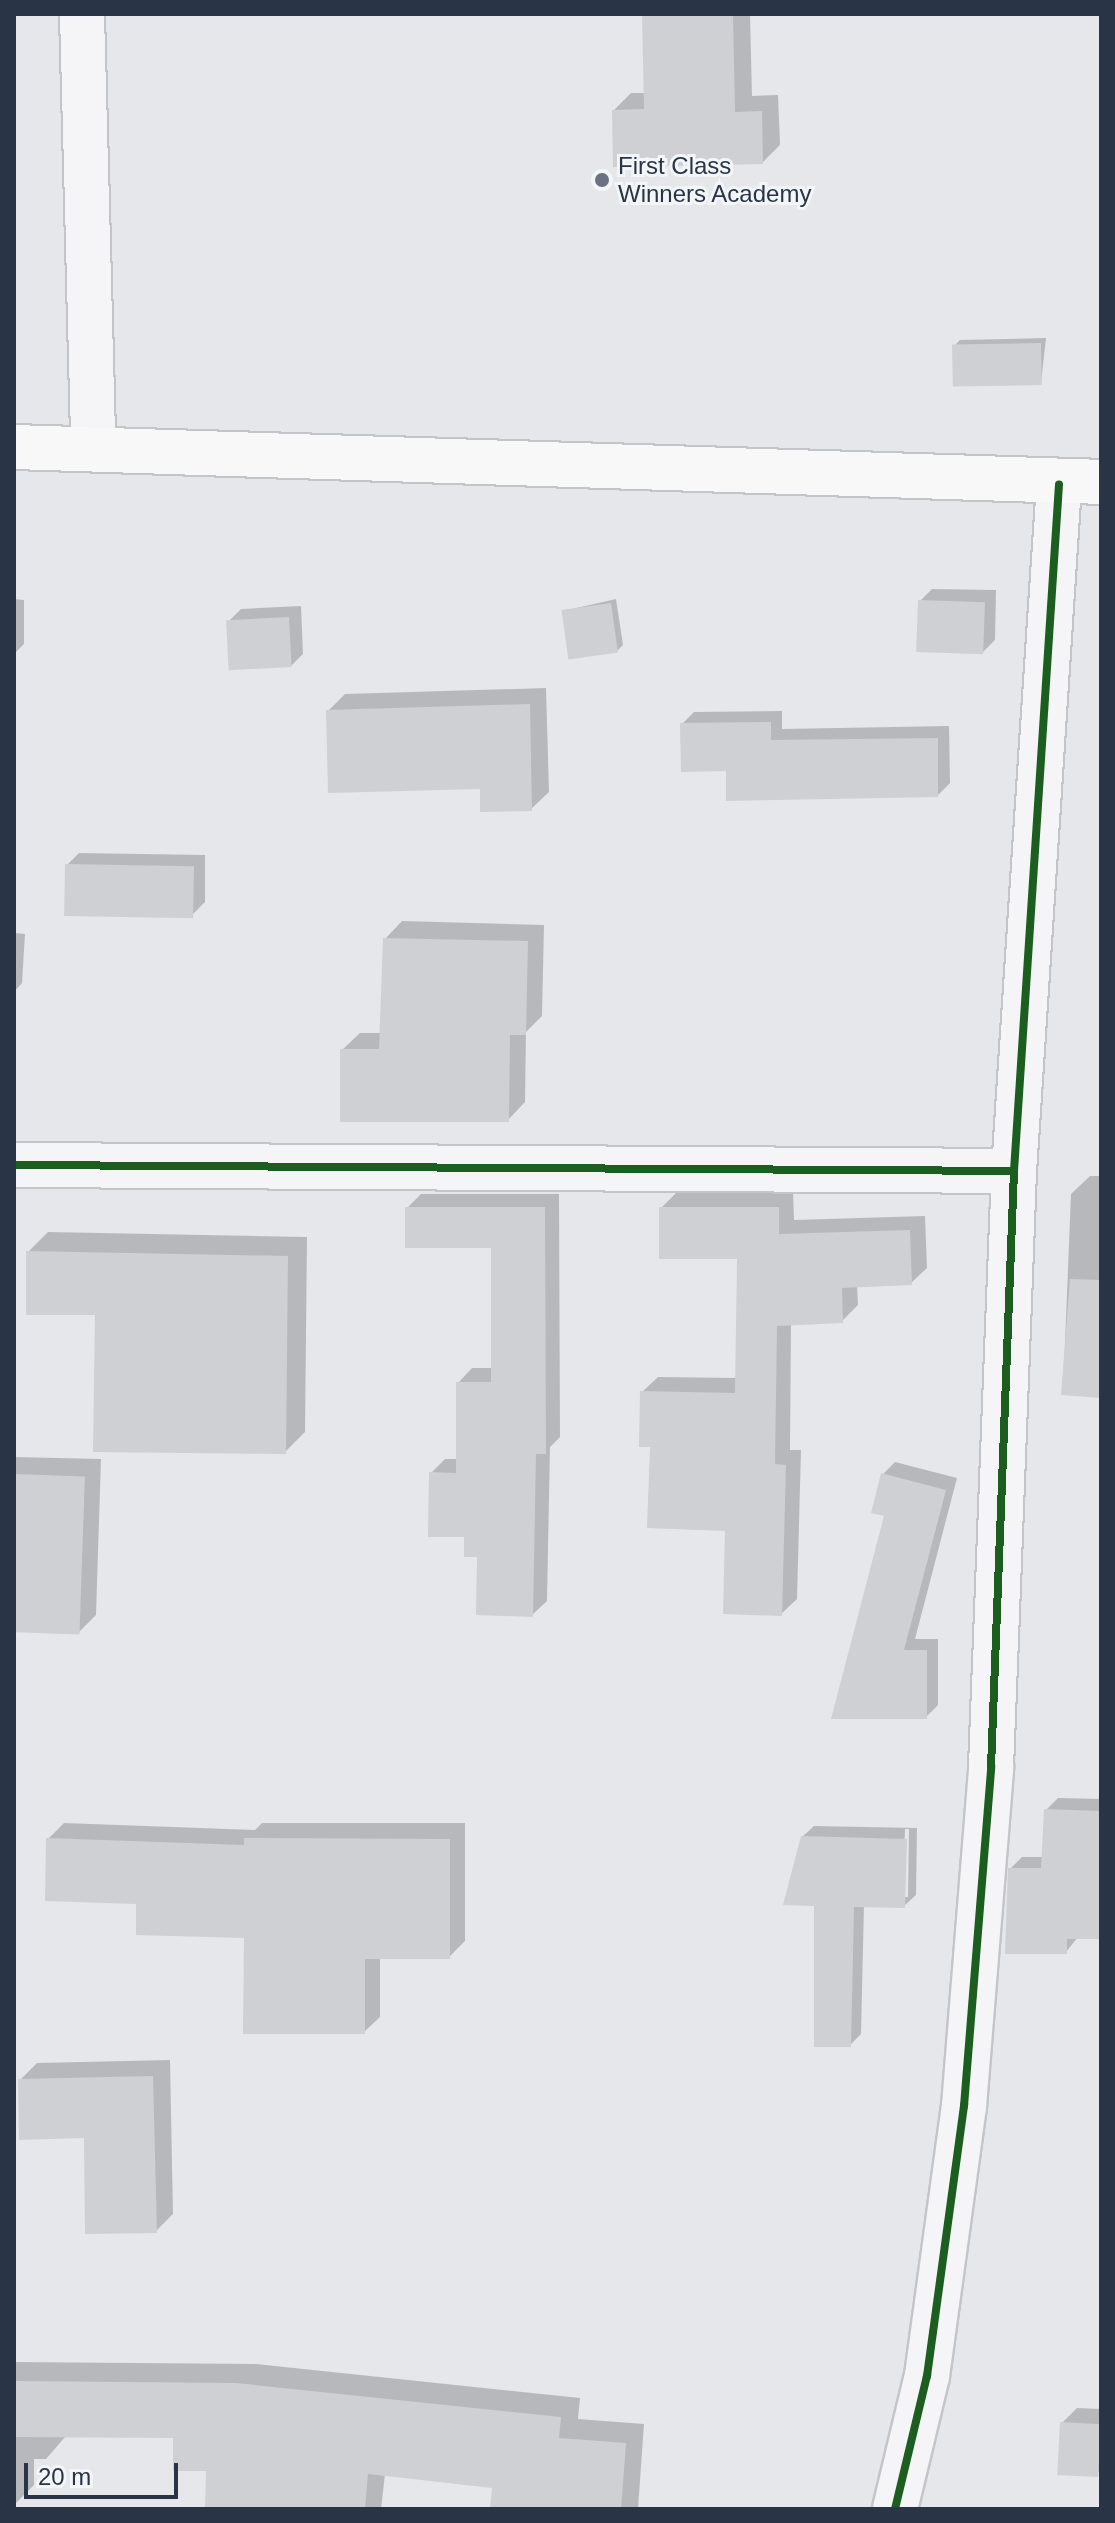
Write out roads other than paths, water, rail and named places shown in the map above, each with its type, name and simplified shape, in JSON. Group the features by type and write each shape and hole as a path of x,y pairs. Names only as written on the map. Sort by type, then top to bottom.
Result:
{"main road":[{"path":"14,447 1080,483"}],"street":[{"path":"82,14 93,448"},
{"path":"895,2509 927,2376 964,2106 991,1767 1014,1171 1080,483"},
{"path":"14,1165 1014,1171"}],"place":[{"name":"First Class Winners Academy","path":"602,180"}]}
